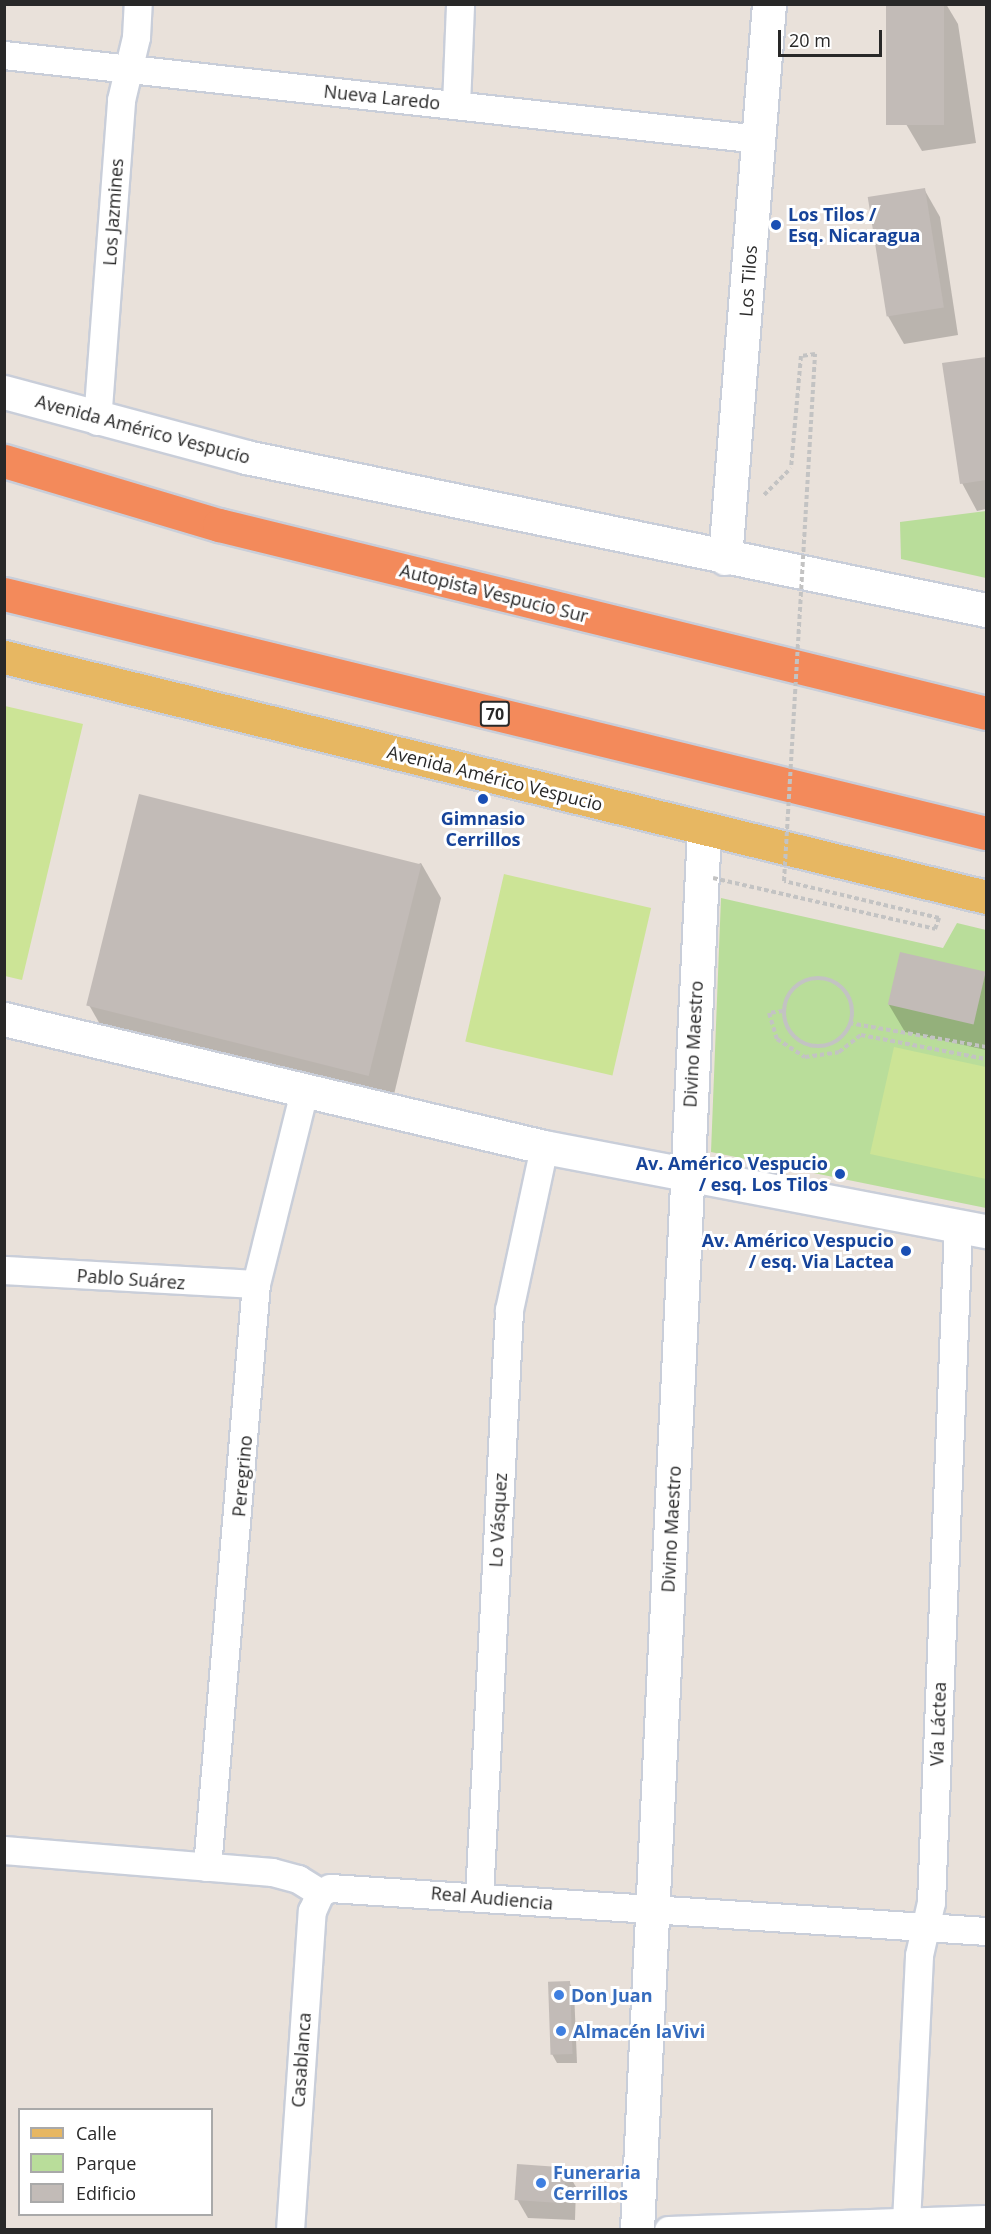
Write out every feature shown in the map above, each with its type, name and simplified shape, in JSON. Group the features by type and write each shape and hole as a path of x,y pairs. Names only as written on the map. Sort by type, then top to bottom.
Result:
{"highway":[{"name":"Autopista Vespucio Sur","path":"4,460 219,525 987,713"},
{"name":"70","path":"4,594 987,833"}],"main road":[{"name":"Avenida Américo Vespucio","path":"4,657 987,897"}],"street":[{"name":"Los Jazmines","path":"97,421 128,69 138,4"},
{"path":"456,105 460,4"},
{"name":"Los Tilos","path":"725,558 769,4"},
{"name":"Nueva Laredo","path":"4,55 759,139"},
{"name":"Avenida Américo Vespucio","path":"4,392 97,421 725,558 987,610"},
{"name":"Divino Maestro","path":"637,2229 704,829"},
{"path":"4,1019 544,1147 972,1228"},
{"name":"Peregrino","path":"207,1867 256,1284 304,1091"},
{"name":"Lo Vásquez","path":"478,1897 509,1310 544,1147"},
{"name":"Vía Láctea","path":"906,2222 919,1955 932,1890 972,1228"},
{"name":"Pablo Suárez","path":"4,1270 256,1284"},
{"path":"4,1850 285,1874 320,1893"},
{"name":"Real Audiencia","path":"320,1893 341,1886 653,1911 987,1931"},
{"name":"Casablanca","path":"290,2229 312,1911 320,1893"},
{"path":"668,2229 987,2219"}],"path":[{"path":"713,878 935,929 939,918 784,881 815,354 801,356 791,468"},
{"path":"822,978 848,996 849,1023 832,1043 810,1045 791,1033 783,1011 800,982 822,978"},
{"path":"783,1011 769,1013 777,1040 805,1057 839,1052 861,1035 987,1059"},
{"path":"849,1023 987,1047"}],"green space":[{"path":"986,511 986,578 901,559 900,522"},
{"path":"5,706 83,724 22,980 5,976"},
{"path":"504,874 651,908 612,1076 465,1042"},
{"path":"721,898 943,948 957,923 986,930 986,1208 711,1152"},
{"path":"894,1047 986,1067 986,1179 870,1154"}],"building":[{"path":"886,4 944,4 944,125 886,125"},
{"path":"925,188 944,308 887,317 868,197"},
{"path":"986,357 986,480 960,484 942,363"},
{"path":"139,794 421,864 369,1076 86,1006"},
{"path":"900,952 986,972 974,1024 888,1005"},
{"name":"Almacén laVivi","path":"570,1981 573,2054 551,2055 548,1982"},
{"name":"Funeraria Cerrillos","path":"517,2164 566,2167 563,2203 514,2200"}],"place":[{"name":"Los Tilos / Esq. Nicaragua","path":"776,225"},
{"name":"Gimnasio Cerrillos","path":"483,799"},
{"name":"Av. Américo Vespucio / esq. Los Tilos","path":"840,1174"},
{"name":"Av. Américo Vespucio / esq. Via Lactea","path":"906,1251"},
{"name":"Don Juan","path":"559,1995"},
{"name":"Almacén laVivi","path":"561,2031"},
{"name":"Funeraria Cerrillos","path":"541,2183"}]}
